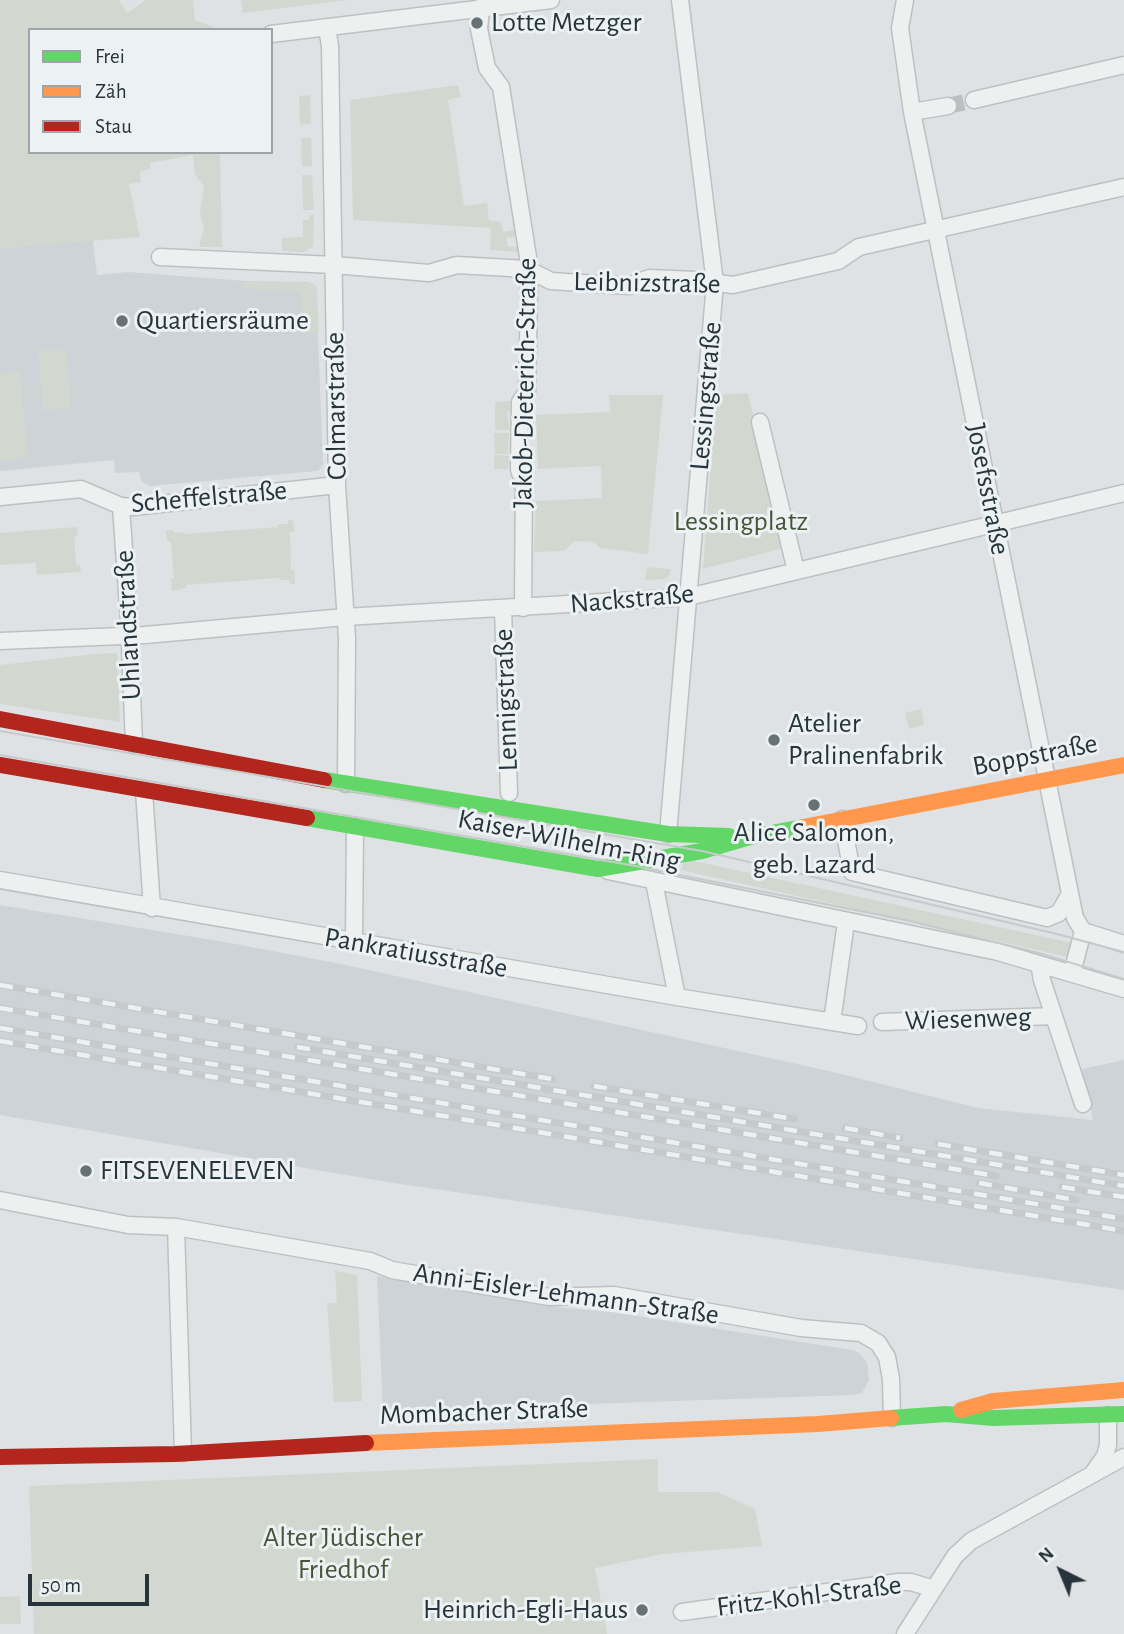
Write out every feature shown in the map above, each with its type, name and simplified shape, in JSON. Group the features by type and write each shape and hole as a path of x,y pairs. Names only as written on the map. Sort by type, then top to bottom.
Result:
{"street":[{"path":"273,34 484,4 551,0"},
{"name":"Lessingstraße","path":"667,834 715,283 680,0"},
{"name":"Josefsstraße","path":"905,0 901,28 912,112 934,229 962,356 1074,918 1083,931"},
{"name":"Jakob-Dieterich-Straße","path":"484,4 479,29 486,68 501,87 528,257 527,393 520,402 519,469 524,475 523,608"},
{"name":"Colmarstraße","path":"327,27 330,46 337,485 345,617 346,784"},
{"path":"974,100 1124,65"},
{"path":"912,112 948,106"},
{"name":"Leibnizstraße","path":"160,257 334,265 429,273 457,265 527,269 551,281 629,286 649,278 733,285 838,261 859,247 1124,187"},
{"path":"760,422 796,571"},
{"name":"Scheffelstraße","path":"0,497 81,489 121,506 133,507 337,485"},
{"name":"Nackstraße","path":"0,641 130,636 345,617 688,597 1124,493"},
{"name":"Uhlandstraße","path":"121,506 134,744"},
{"name":"Lennigstraße","path":"503,608 509,793"},
{"name":"Kaiser-Wilhelm-Ring","path":"0,719 346,784 667,834"},
{"name":"Kaiser-Wilhelm-Ring","path":"0,765 598,869 998,952 1124,989"},
{"name":"Boppstraße","path":"598,869 702,851 750,837 1124,765"},
{"path":"144,791 152,908"},
{"path":"842,819 852,872 1047,918 1059,913 1070,894"},
{"path":"354,942 355,827"},
{"name":"Boppstraße","path":"667,834 750,837"},
{"name":"Pankratiusstraße","path":"0,880 677,998 832,1022"},
{"path":"654,882 677,998"},
{"path":"846,922 832,1022 858,1026"},
{"path":"1072,974 1083,931 1124,944"},
{"path":"1039,964 1083,1104"},
{"name":"Wiesenweg","path":"882,1022 1054,1016"},
{"name":"Anni-Eisler-Lehmann-Straße","path":"0,1200 128,1225 176,1227 370,1261 392,1270 549,1297 614,1295 801,1328 860,1333 878,1343 887,1357 891,1379 892,1418"},
{"path":"176,1227 183,1453"},
{"name":"Mombacher Straße","path":"946,1414 993,1401 1124,1390"},
{"path":"1091,1474 1105,1456 1116,1415 1124,1402"},
{"name":"Mombacher Straße","path":"0,1457 183,1453 754,1427 946,1414 993,1418 1116,1415"},
{"name":"Fritz-Kohl-Straße","path":"905,1634 955,1556 971,1541 1124,1457"},
{"name":"Mombacher Straße","path":"0,1465 24,1458"},
{"name":"Fritz-Kohl-Straße","path":"682,1612 899,1582 911,1582 934,1589"}],"shaded area":[{"path":"93,240 97,275 128,272 246,281 309,282 316,286 323,464 320,469 150,486 142,482 139,472 115,473 114,460 0,471 0,248"},
{"path":"0,905 341,964 829,1071 978,1108 1093,1120 1082,1069 1124,1060 1124,1290 387,1182 0,1115"},
{"path":"377,1276 564,1308 611,1312 852,1350 867,1362 869,1380 862,1393 852,1395 383,1411"}],"green space":[{"path":"0,0 119,0 127,13 146,0 193,0 195,20 214,28 28,28 28,154 220,154 222,247 199,247 204,229 200,213 204,187 195,174 193,155 150,163 150,169 140,172 141,182 129,184 140,237 0,248"},
{"path":"241,0 348,0 243,13"},
{"path":"458,85 461,97 448,100 464,206 487,203 489,220 501,222 503,232 514,230 513,222 516,221 518,236 506,238 508,247 519,247 521,252 490,250 491,228 353,220 350,100"},
{"path":"310,95 311,123 300,125 299,96"},
{"path":"301,138 311,138 312,166 302,167"},
{"path":"302,175 312,175 314,210 303,210"},
{"path":"310,215 314,215 313,246 304,252 282,251 282,238 303,237 303,220 309,220"},
{"path":"246,281 312,283 317,290 319,333 303,334 301,292 240,288"},
{"path":"66,348 71,408 43,410 38,351"},
{"path":"20,371 28,458 0,461 0,373"},
{"name":"Lessingplatz","path":"748,393 784,548 703,569 716,395"},
{"path":"609,395 663,395 648,554 600,548 594,542 575,541 564,551 534,552 536,501 602,498 601,466 538,469 536,415 610,412"},
{"path":"510,401 510,411 507,412 510,430 495,430 495,402"},
{"path":"494,433 509,433 508,454 495,454"},
{"path":"494,455 509,456 508,469 494,469"},
{"path":"288,520 293,520 295,531 290,532 291,570 294,570 295,584 279,578 186,585 186,588 172,591 171,579 174,579 171,542 167,541 166,530 184,534 278,527 278,524 288,524"},
{"path":"77,527 78,536 74,537 76,564 80,565 81,572 37,575 36,563 0,565 0,533"},
{"path":"647,567 670,569 670,573 667,579 645,580"},
{"path":"117,653 120,722 0,704 0,665"},
{"path":"921,709 924,725 909,729 905,713"},
{"path":"685,859 1077,944 1073,958 681,870"},
{"path":"335,1271 357,1275 362,1401 334,1402 327,1303 337,1303"},
{"name":"Alter Jüdischer Friedhof","path":"658,1459 658,1492 717,1492 755,1509 762,1546 663,1554 595,1568 607,1634 34,1634 29,1486"},
{"path":"20,1596 21,1624 0,1624 0,1597"}],"tunnel":[{"path":"948,106 974,100"}],"tram line":[{"path":"0,731 702,851 1124,952"},
{"path":"0,755 630,865 910,921 1039,953 1124,979"}],"railway":[{"path":"0,985 552,1079"},
{"path":"0,1008 996,1176"},
{"path":"0,1028 1124,1219"},
{"path":"0,1041 1124,1231"},
{"path":"297,1047 1124,1186"},
{"path":"594,1086 794,1119"},
{"path":"845,1128 900,1138"},
{"path":"938,1144 1124,1175"},
{"path":"979,1183 1076,1200"},
{"path":"1062,1187 1124,1197"}],"traffic: fast":[{"path":"324,780 668,834 729,836"},
{"path":"307,818 598,869 702,851 750,837 803,827"},
{"path":"891,1418 946,1414 993,1418 1124,1414"}],"traffic: slow":[{"path":"803,827 1124,765"},
{"path":"961,1410 993,1401 1124,1390"},
{"path":"366,1443 818,1424 891,1418"}],"traffic: jam":[{"path":"0,719 324,780"},
{"path":"0,765 307,818"},
{"path":"0,1457 175,1454 366,1443"}],"place":[{"name":"Lotte Metzger","path":"477,23"},
{"name":"Quartiersräume","path":"122,321"},
{"name":"Atelier Pralinenfabrik","path":"774,740"},
{"name":"Alice Salomon, geb. Lazard","path":"814,805"},
{"name":"FITSEVENELEVEN","path":"86,1171"},
{"name":"Heinrich-Egli-Haus","path":"642,1610"}]}
